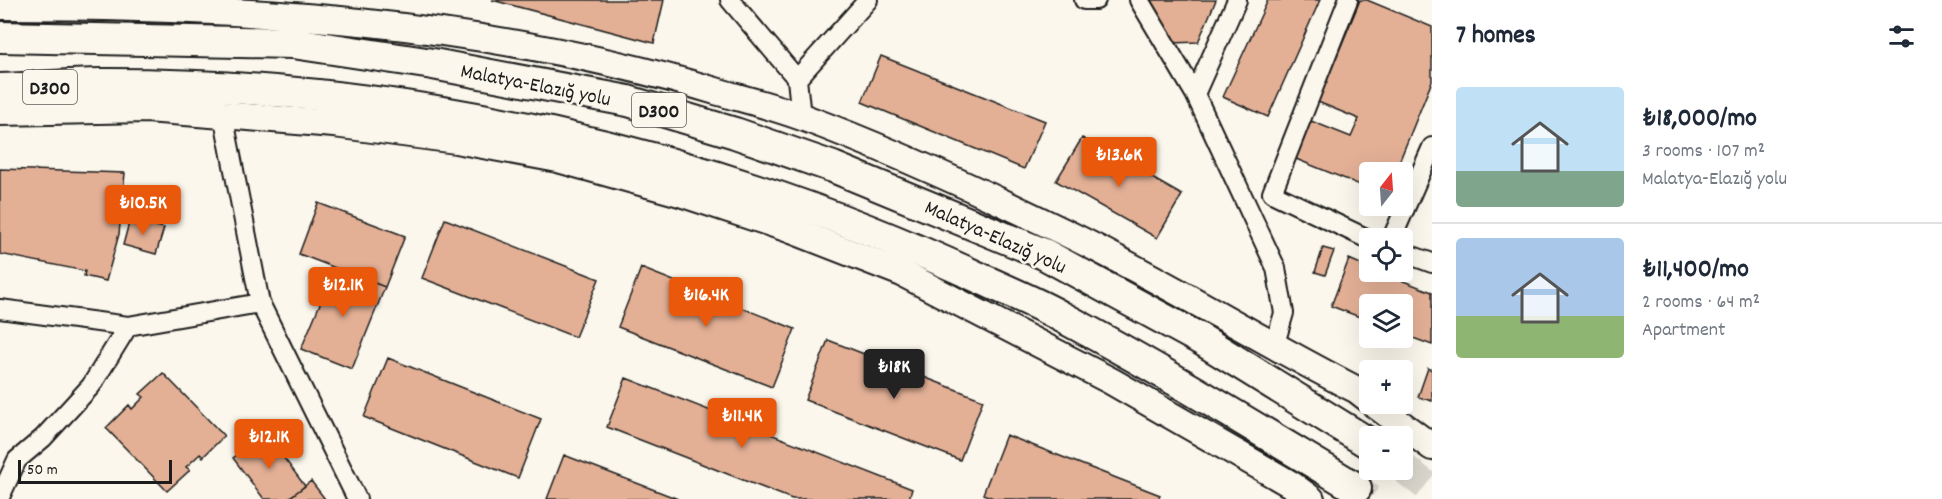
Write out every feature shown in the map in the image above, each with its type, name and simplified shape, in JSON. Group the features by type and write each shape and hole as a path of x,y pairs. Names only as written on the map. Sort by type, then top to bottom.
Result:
{"highway":[{"name":"Malatya-Elazığ yolu","path":"0,37 293,43 433,64 628,101 735,133 833,167 1044,254 1202,340 1359,437"},
{"name":"Malatya-Elazığ yolu","path":"0,89 100,84 230,88 313,95 431,110 569,137 689,170 809,206 922,251 1060,315 1356,488"}],"main road":[{"path":"0,6 97,6 247,13 452,32 545,47 661,74 801,117 923,167 1067,234 1359,394"},
{"path":"0,112 147,109 334,124 434,137 558,159 680,193 789,230 902,273 1111,381 1302,492"},
{"path":"1388,414 1422,440"}],"street":[{"path":"729,0 797,80 801,117"},
{"path":"797,80 868,0"},
{"path":"1084,0 1096,0"},
{"path":"1139,0 1195,94 1276,268 1284,313 1274,347"},
{"path":"1195,94 1237,0"},
{"path":"1348,0 1272,193 1359,235"},
{"path":"223,114 260,303 357,499"},
{"path":"1396,228 1432,147"},
{"path":"1413,256 1432,263"},
{"path":"0,309 128,326 260,303"},
{"path":"0,497 17,460 43,438 91,386 128,326"}],"building":[{"path":"492,0 664,0 654,43"},
{"path":"1149,0 1216,0 1198,42 1172,43"},
{"path":"1268,0 1320,0 1268,117 1223,97"},
{"path":"1360,0 1367,0 1432,27 1432,81 1399,162 1359,162 1359,185 1296,159 1311,121 1351,137 1359,119 1318,102"},
{"path":"881,56 1045,121 1024,169 862,102"},
{"path":"1082,138 1182,195 1157,238 1056,181"},
{"path":"0,169 125,173 119,234 106,281 84,276 85,271 0,254"},
{"path":"318,203 405,236 385,287 299,254"},
{"path":"130,219 164,228 156,254 123,245"},
{"path":"445,219 599,279 575,337 422,278"},
{"path":"1323,248 1334,251 1325,275 1315,272"},
{"path":"1349,259 1359,263 1359,282 1406,282 1432,292 1432,345 1413,338 1413,294 1359,294 1359,317 1331,306"},
{"path":"335,268 385,287 352,369 301,349"},
{"path":"641,268 795,329 772,387 618,327"},
{"path":"828,340 983,400 960,460 805,400"},
{"path":"388,358 541,419 518,478 364,417"},
{"path":"1428,368 1432,370 1432,401 1418,397"},
{"path":"163,373 224,436 203,457 200,454 186,467 190,470 167,491 106,428 129,405 132,409 144,397 140,394"},
{"path":"626,378 912,489 909,499 792,499 607,427"},
{"path":"266,434 305,486 287,499 264,499 233,458"},
{"path":"1006,435 1160,495 1158,499 996,499 983,494"},
{"path":"564,455 678,499 547,499"},
{"path":"311,481 325,499 288,499"}],"tunnel":[{"path":"1413,475 1432,490"},
{"path":"1356,488 1370,499"}]}
